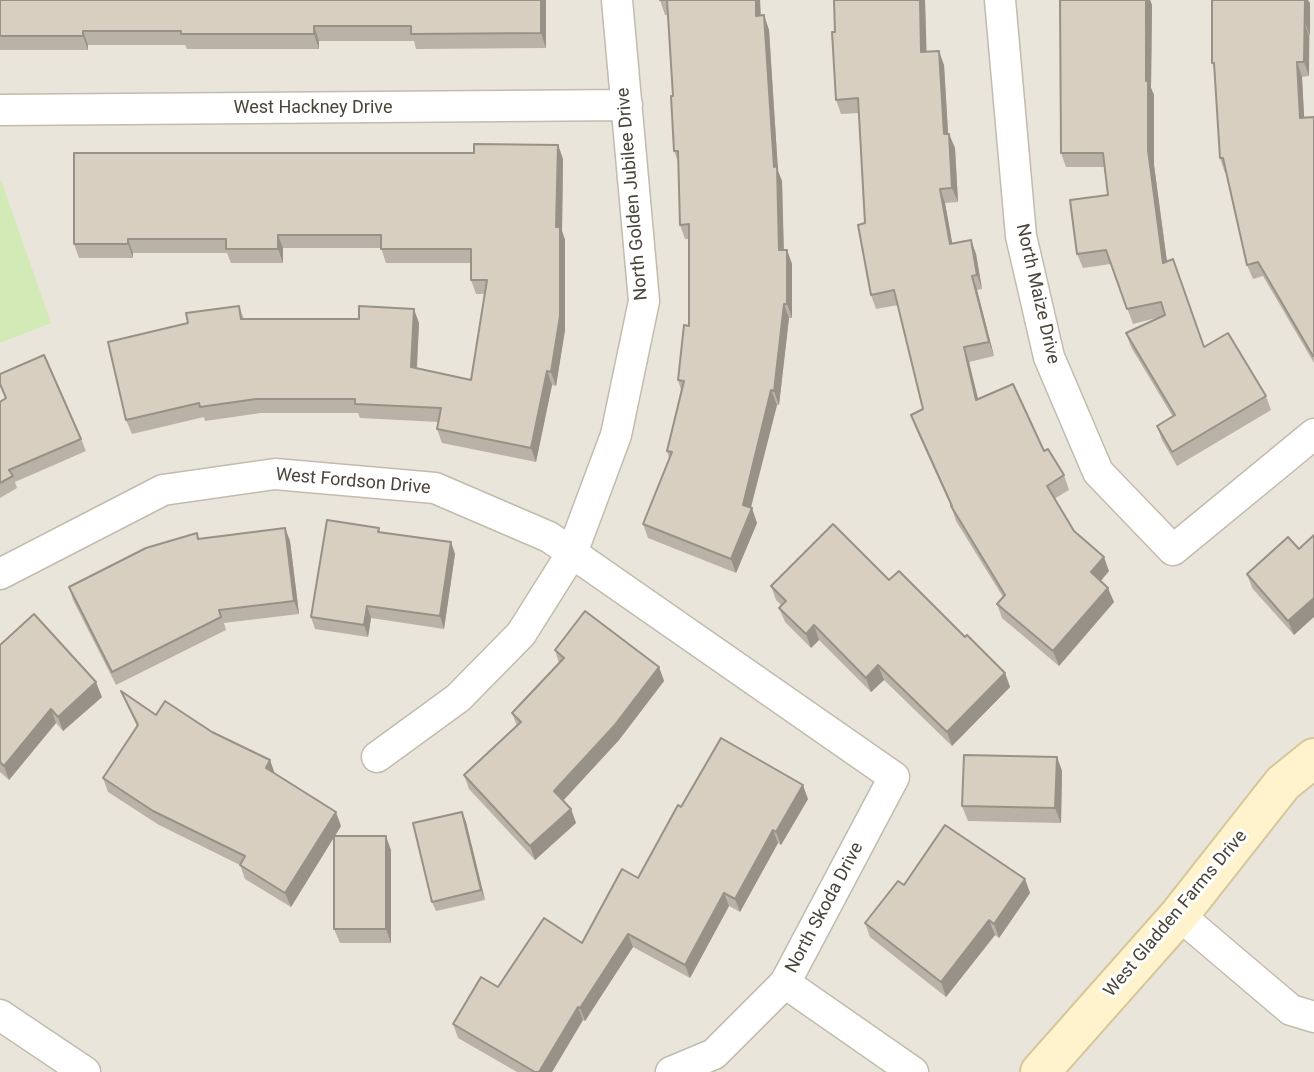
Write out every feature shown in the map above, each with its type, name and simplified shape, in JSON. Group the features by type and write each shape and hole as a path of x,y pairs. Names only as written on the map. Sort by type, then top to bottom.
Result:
{"street":[{"name":"North Golden Jubilee Drive","path":"377,757 458,698 521,634 572,553 616,435 644,301 617,0"},
{"name":"North Maize Drive","path":"1000,0 1021,236 1049,357 1098,472 1173,550 1314,434"},
{"name":"West Hackney Drive","path":"0,110 626,105"},
{"name":"West Fordson Drive","path":"0,574 163,490 275,474 436,488 549,537 894,777"},
{"name":"West Gladden Farms Drive","path":"1040,1072 1179,915 1283,783 1314,758"},
{"name":"North Skoda Drive","path":"671,1072 714,1054 785,983 894,777"},
{"path":"1179,915 1291,1010 1314,1017"},
{"path":"785,983 913,1072"},
{"path":"0,1015 85,1072"}],"shaded area":[{"path":"0,0 1314,0 1314,1072 0,1072"}],"green space":[{"path":"0,181 51,323 0,343"}],"building":[{"path":"0,0 541,0 541,33 411,34 411,26 314,26 314,34 83,31 83,36 0,36"},
{"path":"667,0 756,0 756,16 764,15 774,167 777,166 779,250 787,250 787,304 784,304 774,391 771,390 743,505 752,508 731,559 643,524 672,452 667,451 684,381 678,380 684,325 689,326 689,224 680,225 678,151 674,151"},
{"path":"834,0 920,0 921,52 939,51 944,134 949,134 952,188 940,189 950,244 971,240 977,275 972,276 989,342 964,347 976,400 1013,384 1044,451 1048,449 1064,475 1047,486 1074,531 1104,557 1091,572 1108,588 1053,651 997,604 1005,595 951,506 911,415 923,409 894,290 871,295 858,225 865,223 858,98 836,100 832,32 835,32"},
{"path":"1060,0 1146,0 1148,150 1163,263 1173,259 1204,347 1228,333 1266,396 1172,452 1157,426 1175,415 1126,333 1165,315 1161,302 1127,309 1106,250 1077,254 1070,200 1108,195 1103,153 1061,153"},
{"path":"1212,0 1305,0 1304,62 1297,62 1300,118 1314,117 1313,356 1258,262 1247,265 1223,158 1220,158 1212,63"},
{"path":"474,144 558,145 556,227 560,227 560,316 551,372 547,371 531,448 437,429 441,408 355,404 355,399 256,399 200,407 199,403 126,420 108,342 188,323 186,313 239,306 241,319 359,319 359,306 414,309 411,367 471,380 487,280 471,280 471,249 381,249 381,235 278,235 278,249 226,249 226,239 128,239 128,244 74,244 74,153 474,153"},
{"path":"44,355 81,439 9,470 13,476 0,483 0,402 6,398 0,384 0,374"},
{"path":"327,520 379,528 378,532 451,542 440,616 367,606 364,625 311,617"},
{"path":"833,524 889,580 899,571 1005,673 947,732 878,665 866,678 814,625 806,634 779,608 786,601 771,586"},
{"path":"285,528 294,601 219,610 221,617 112,672 69,587 146,548 197,533 198,539"},
{"path":"1314,535 1314,598 1288,621 1247,574 1288,537 1299,549"},
{"path":"585,611 659,667 614,726 554,791 571,809 530,846 464,775 521,722 512,713 564,658 555,650"},
{"path":"34,614 96,682 58,717 51,709 4,766 0,762 0,645"},
{"path":"121,691 156,715 165,701 212,732 270,760 266,768 336,812 285,893 240,865 245,856 153,811 103,778 138,725"},
{"path":"721,738 803,785 776,832 773,830 735,899 724,893 685,965 628,934 580,1008 578,1007 539,1072 453,1024 481,977 498,987 544,918 582,943 622,869 638,878 678,805 681,807"},
{"path":"964,755 1057,757 1055,808 962,806"},
{"path":"462,812 481,890 432,902 413,823"},
{"path":"945,825 1025,879 994,924 989,920 941,982 865,923 898,881 904,885"},
{"path":"334,836 386,836 386,929 334,929"}]}
